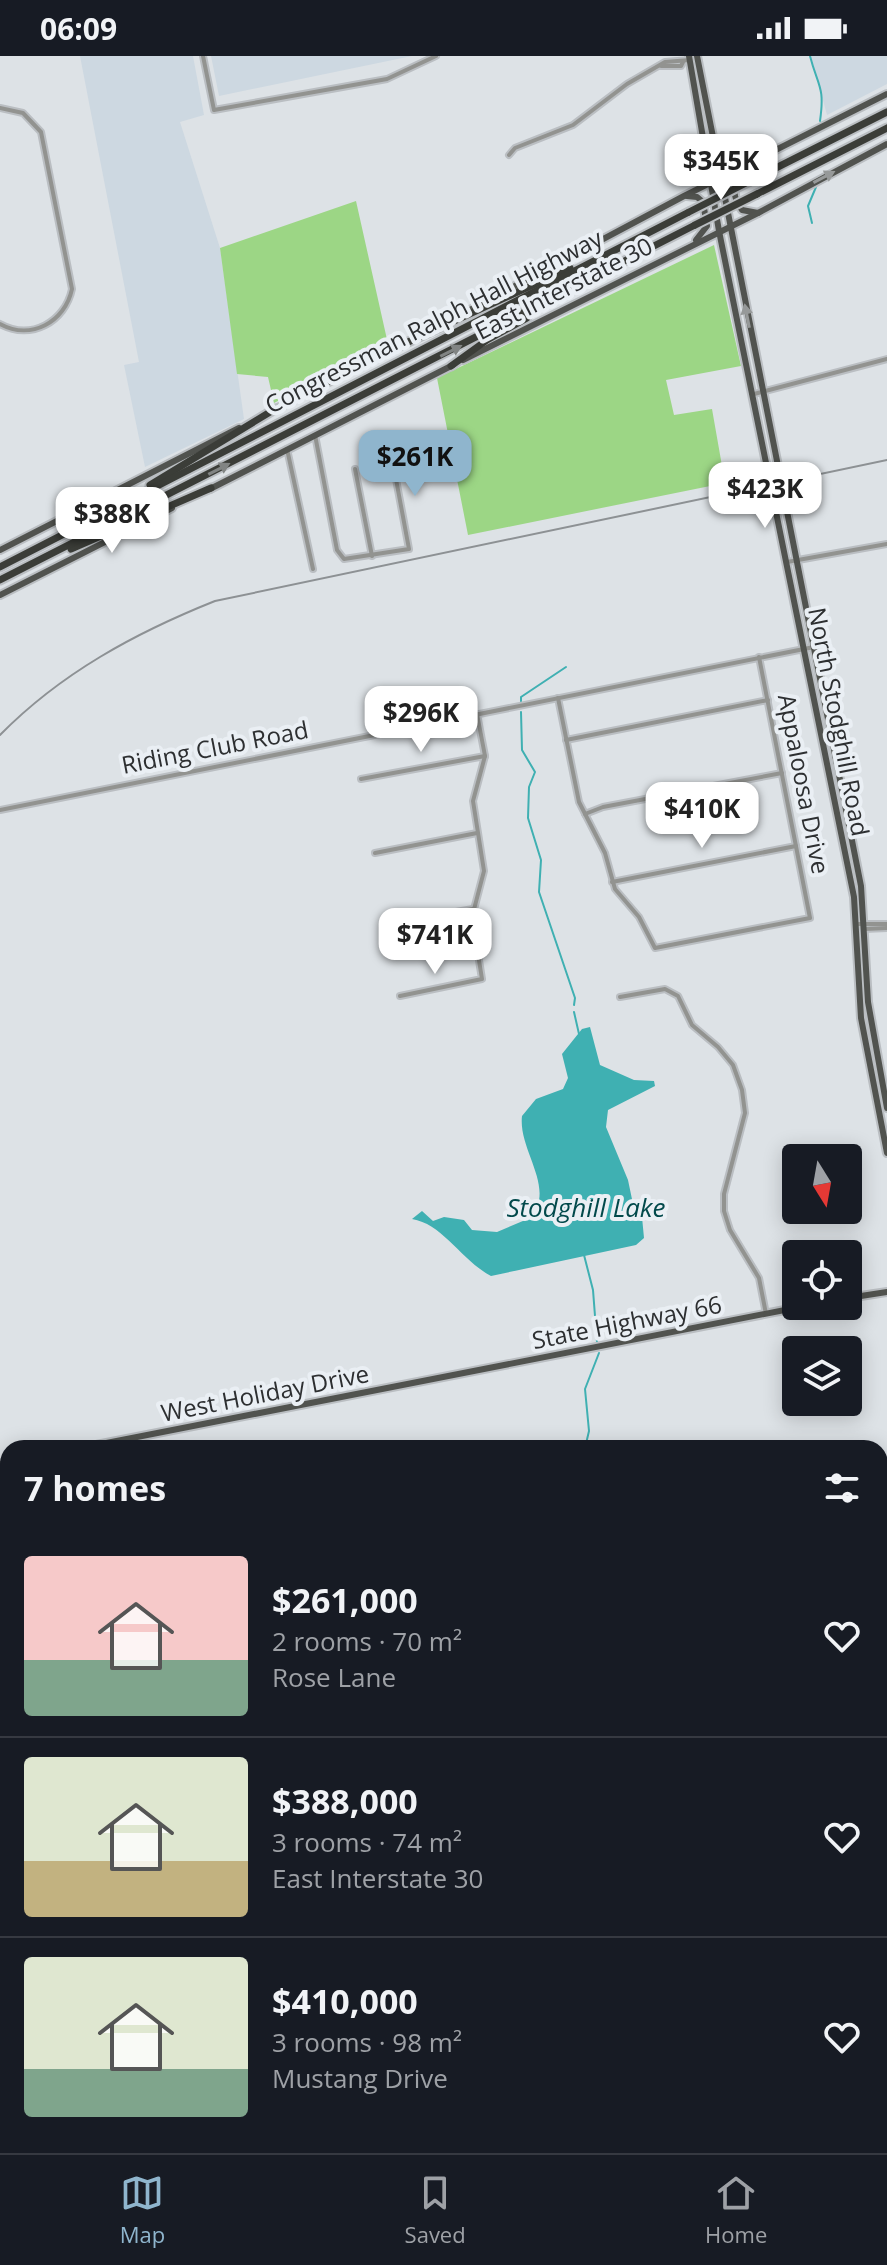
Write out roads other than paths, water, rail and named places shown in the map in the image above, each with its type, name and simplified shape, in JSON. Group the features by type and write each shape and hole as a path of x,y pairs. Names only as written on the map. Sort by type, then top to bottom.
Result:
{"highway":[{"name":"Congressman Ralph Hall Highway","path":"0,567 887,110"},
{"name":"Congressman Ralph Hall Highway","path":"0,580 887,129"},
{"path":"395,348 617,249"},
{"path":"451,366 487,340 605,270"},
{"path":"94,520 275,409"},
{"path":"49,554 63,552 211,488"}],"main road":[{"path":"690,58 715,149 758,394"},
{"path":"690,58 719,231 758,394"},
{"name":"East Interstate 30","path":"0,550 887,94"},
{"name":"East Interstate 30","path":"0,595 758,213 887,144"},
{"path":"715,149 724,163 745,167 735,182 734,196 742,210 758,213"},
{"path":"684,196 701,199 705,211 706,230 691,246"},
{"name":"North Stodghill Road","path":"758,394 814,647 862,927 868,1002 887,1108"},
{"name":"North Stodghill Road","path":"758,394 786,562 862,927 861,1018 887,1153"},
{"path":"862,1296 887,1292"},
{"name":"State Highway 66","path":"455,1375 782,1311"},
{"name":"West Holiday Drive","path":"122,1440 455,1375"}],"street":[{"path":"203,56 214,110 387,79 436,56"},
{"path":"509,155 515,148 573,125 627,84 665,62 690,58"},
{"path":"0,108 16,110 30,117 41,132 72,289 64,311 53,322 22,330 0,324"},
{"path":"758,394 887,359"},
{"path":"315,435 337,553 344,559 409,549 390,447"},
{"path":"287,449 313,569"},
{"path":"355,469 372,556"},
{"path":"786,562 887,544"},
{"name":"Riding Club Road","path":"0,810 814,647"},
{"name":"Appaloosa Drive","path":"612,882 620,899 639,917 655,948 810,918 759,657"},
{"path":"558,698 584,814 605,853 612,882 796,846"},
{"path":"566,740 768,700"},
{"path":"400,996 482,979 472,928 473,909 484,883 473,801 485,756 477,714"},
{"path":"361,779 485,756"},
{"path":"584,814 603,807 782,773"},
{"path":"375,853 477,833"},
{"path":"387,924 473,909"},
{"path":"862,927 887,926"},
{"path":"620,997 665,989 678,996 692,1025 728,1058 742,1090 744,1130 724,1194 724,1211 730,1230 759,1278 766,1314"}],"water":[{"name":"Stodghill Lake","path":"590,1027 600,1065 634,1080 654,1081 655,1086 608,1110 606,1127 628,1180 633,1204 642,1217 644,1238 636,1245 491,1276 443,1235 412,1219 422,1211 433,1221 444,1217 464,1220 472,1230 497,1232 530,1218 540,1194 522,1129 522,1116 536,1099 563,1089 568,1078 562,1054 582,1029"}],"waterway":[{"path":"810,56 821,93 820,121"},
{"path":"812,223 808,206 816,187"},
{"path":"521,702 521,697 566,667"},
{"path":"521,712 522,750 535,772 529,787 528,818 541,860 539,892 575,998 574,1005"},
{"path":"574,1012 579,1034"},
{"path":"584,1255 593,1290 597,1342"},
{"path":"587,1440 589,1431 585,1389 599,1353"}],"railway":[{"path":"0,735 48,692 100,657 156,627 215,601 887,460"}]}
